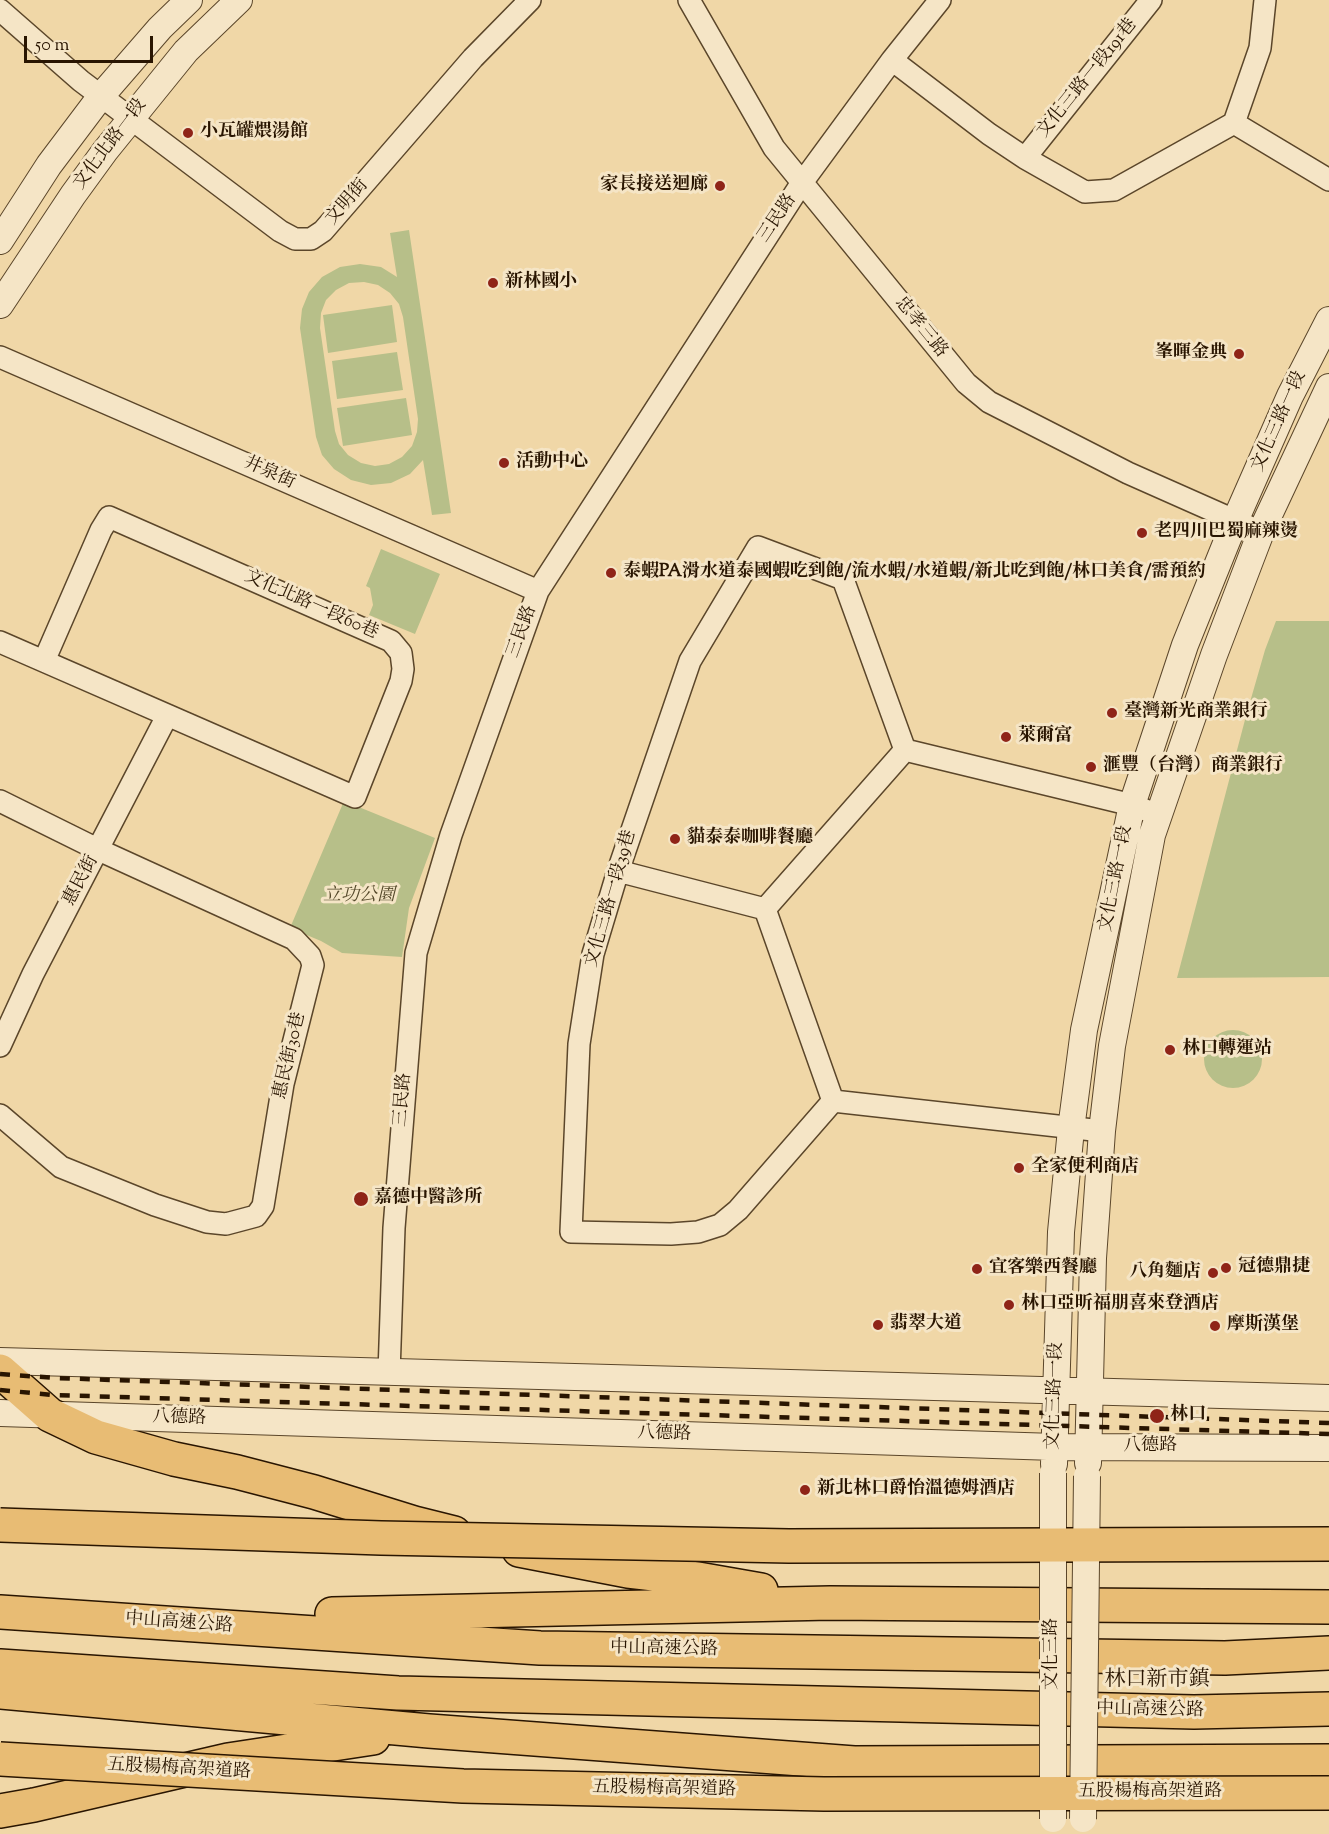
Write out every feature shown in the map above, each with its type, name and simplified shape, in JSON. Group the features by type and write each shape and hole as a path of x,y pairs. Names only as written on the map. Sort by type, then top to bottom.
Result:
{"highway":[{"path":"0,1371 50,1415 96,1437 163,1456 314,1492 414,1523 520,1550 628,1571 698,1579 830,1603"},
{"path":"0,1525 416,1539 789,1546 1329,1544"},
{"path":"0,1610 356,1615 830,1603 1329,1607"},
{"name":"中山高速公路","path":"0,1610 540,1648 1225,1658 1329,1653"},
{"name":"中山高速公路","path":"0,1666 398,1693 1194,1712 1329,1709"},
{"path":"0,1692 429,1731 854,1763 1329,1761"},
{"path":"0,1811 228,1760 429,1731"},
{"name":"五股楊梅高架道路","path":"0,1759 463,1786 824,1794 1329,1793"}],"street":[{"name":"文化北路一段","path":"0,241 49,165 101,96 160,28 189,0"},
{"name":"文化北路一段","path":"0,305 73,195 130,118 186,51 239,0"},
{"name":"文明街","path":"130,118 280,231 295,239 311,238 323,231 473,58 530,0"},
{"name":"忠孝三路","path":"689,0 774,148 801,184 966,383 989,402 1128,473 1261,532"},
{"name":"三民路","path":"388,1373 393,1228 416,953 451,835 538,591 801,184 892,60 940,0"},
{"name":"文化三路一段191巷","path":"1025,158 1151,0"},
{"path":"1265,0 1260,48 1234,123 1329,180"},
{"path":"0,10 130,118"},
{"name":"文化三路一段191巷","path":"892,60 989,134 1025,158 1085,192 1114,190 1234,123"},
{"name":"文化三路一段","path":"1053,1473 1061,1232 1071,1129 1084,1030 1132,805 1185,645 1235,521 1290,396 1329,320"},
{"name":"井泉街","path":"0,357 538,591"},
{"name":"文化三路一段","path":"1087,1476 1093,1258 1102,1131 1112,1046 1152,835 1214,655 1261,532 1329,387"},
{"name":"文化北路一段60巷","path":"0,642 355,797 401,681 403,669 401,654 392,641 109,517 101,530 44,661"},
{"name":"文化三路一段39巷","path":"833,1101 738,1210 720,1225 698,1232 671,1234 571,1232 579,1044 593,954 618,871 690,661 758,548 843,579 905,750"},
{"name":"惠民街","path":"0,1046 33,974 167,716"},
{"path":"765,909 905,750 1132,805 1159,814"},
{"name":"惠民街30巷","path":"0,801 99,850 294,939 310,956 313,965 283,1084 263,1206 256,1216 226,1224 207,1221 155,1205 61,1167 0,1115"},
{"path":"618,871 765,909"},
{"path":"765,909 833,1101 1102,1131"},
{"path":"0,1361 1329,1398"},
{"name":"八德路","path":"0,1413 1055,1447 1329,1448"},
{"name":"文化三路","path":"1053,1473 1053,1827"},
{"name":"文化三路","path":"1083,1827 1087,1476"}],"green space":[{"path":"409,230 451,513 432,515 423,460 410,474 391,483 371,485 351,480 334,469 322,455 316,437 300,328 302,309 309,292 322,277 340,267 360,264 381,267 397,277 390,233","holes":["364,282 378,285 390,293 399,304 403,317 418,419 417,432 412,446 402,457 389,464 375,466 361,463 348,455 339,444 335,431 320,328 321,313 326,300 336,290 349,283"]},
{"path":"392,305 397,342 328,353 323,315"},
{"path":"397,352 403,390 337,399 332,361"},
{"path":"406,398 412,435 343,446 337,408"},
{"path":"381,549 440,574 415,634 369,615 373,605 370,588 366,586"},
{"path":"1276,621 1329,621 1329,977 1177,978 1246,716"},
{"name":"立功公園","path":"344,801 435,838 409,908 402,957 342,953 290,928"},
{"path":"1233,1030 1244,1032 1257,1043 1262,1059 1260,1070 1249,1083 1233,1088 1222,1086 1209,1075 1204,1059 1206,1048 1217,1035"}],"railway":[{"path":"0,1374 56,1378 1329,1423"},
{"path":"0,1390 53,1395 1329,1434"}],"place":[{"name":"小瓦罐煨湯館","path":"188,133"},
{"name":"家長接送迴廊","path":"720,186"},
{"name":"新林國小","path":"493,283"},
{"name":"峯暉金典","path":"1239,354"},
{"name":"活動中心","path":"504,463"},
{"name":"老四川巴蜀麻辣燙","path":"1142,533"},
{"name":"泰蝦PA滑水道泰國蝦吃到飽/流水蝦/水道蝦/新北吃到飽/林口美食/需預約","path":"611,573"},
{"name":"臺灣新光商業銀行","path":"1112,713"},
{"name":"萊爾富","path":"1006,737"},
{"name":"滙豐（台灣）商業銀行","path":"1091,767"},
{"name":"貓泰泰咖啡餐廳","path":"675,839"},
{"name":"林口轉運站","path":"1170,1050"},
{"name":"全家便利商店","path":"1019,1168"},
{"name":"嘉德中醫診所","path":"361,1199"},
{"name":"冠德鼎捷","path":"1226,1268"},
{"name":"宜客樂西餐廳","path":"977,1269"},
{"name":"八角麵店","path":"1213,1273"},
{"name":"林口亞昕福朋喜來登酒店","path":"1009,1305"},
{"name":"翡翠大道","path":"878,1325"},
{"name":"摩斯漢堡","path":"1215,1326"},
{"name":"林口","path":"1157,1416"},
{"name":"新北林口爵怡溫德姆酒店","path":"805,1490"}],"district":[{"name":"林口新市鎮","path":"1157,1681"}]}
